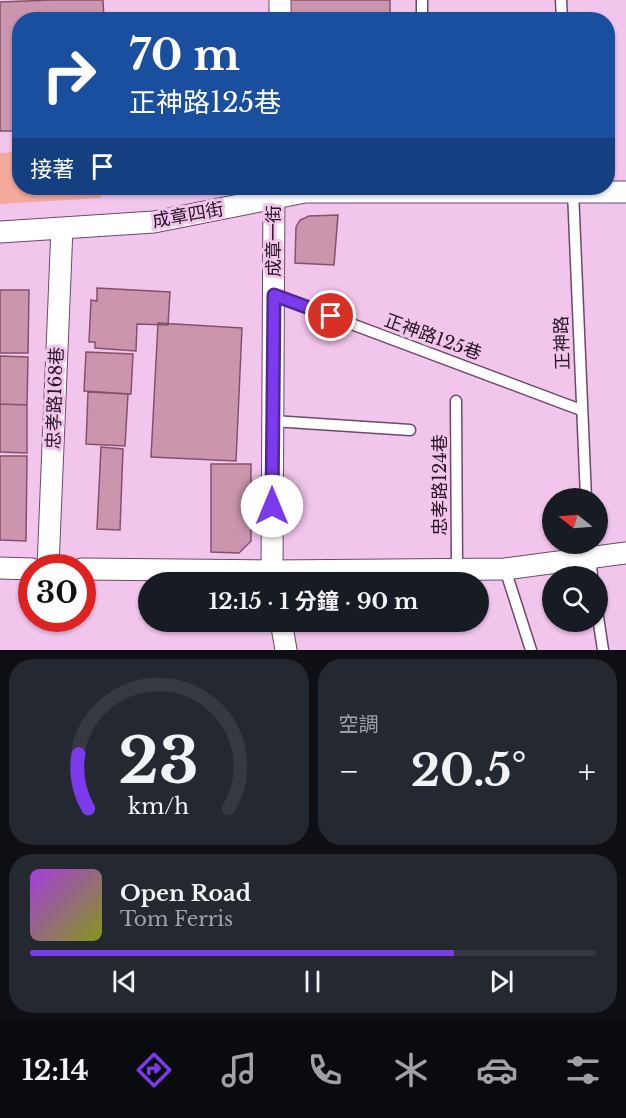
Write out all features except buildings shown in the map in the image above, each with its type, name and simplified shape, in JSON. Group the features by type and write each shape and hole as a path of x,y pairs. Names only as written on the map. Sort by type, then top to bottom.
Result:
{"street":[{"name":"成章四街","path":"0,232 154,222 270,195"},
{"name":"成章一街","path":"273,572 274,195"},
{"name":"忠孝路168巷","path":"49,554 62,228"},
{"path":"378,572 506,569 626,554"},
{"path":"0,568 18,569"},
{"path":"96,570 164,572"},
{"path":"283,632 286,650"}],"lane":[{"name":"正神路","path":"573,195 585,488"},
{"name":"正神路125巷","path":"274,295 581,410"},
{"name":"忠孝路124巷","path":"456,401 457,569"},
{"path":"273,421 410,430"},
{"path":"506,569 531,650"},
{"path":"600,632 603,650"}],"shaded area":[{"path":"12,152 12,195 101,195 101,198 0,204 0,153"}],"route":[{"path":"272,506 274,295 331,316"}]}
